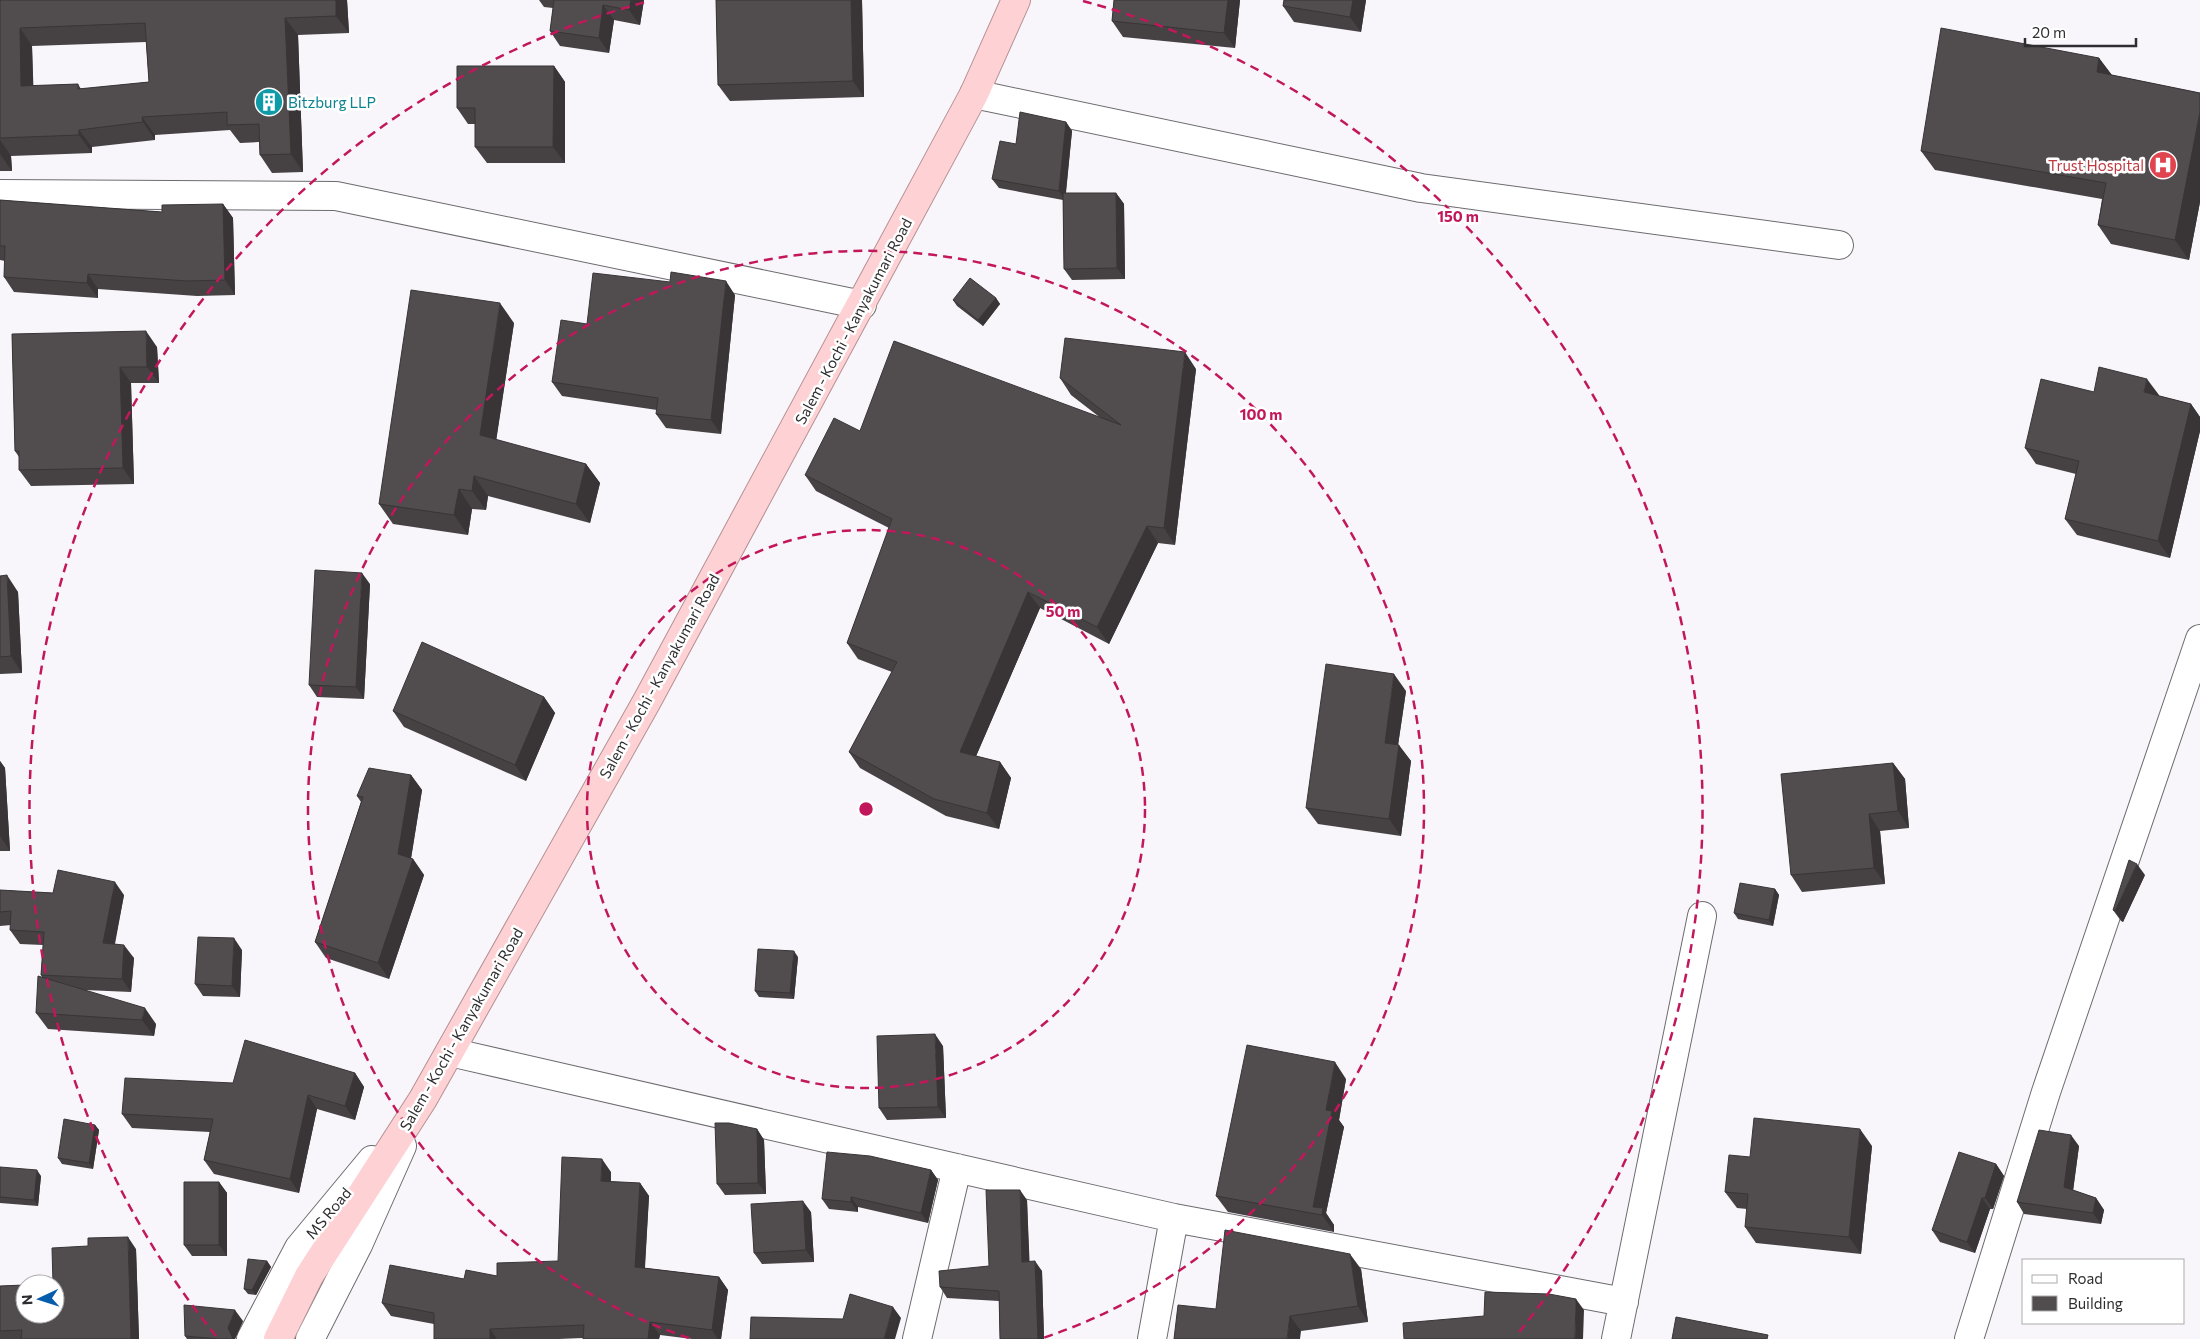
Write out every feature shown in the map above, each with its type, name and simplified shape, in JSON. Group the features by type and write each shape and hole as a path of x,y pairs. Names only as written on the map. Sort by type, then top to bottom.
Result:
{"highway":[{"name":"Salem - Kochi - Kanyakumari Road","path":"278,1339 310,1276 423,1099 647,701 974,94 1016,0"}],"street":[{"path":"974,94 1421,188 1839,246"},
{"path":"0,194 336,196 862,304"},
{"path":"1969,1339 2046,1092 2200,639"},
{"path":"1616,1339 1702,916"},
{"path":"450,1052 1174,1218 1624,1302"},
{"path":"310,1339 358,1246 423,1099"},
{"name":"MS Road","path":"251,1339 300,1248 423,1099"},
{"path":"917,1339 957,1168"},
{"path":"1152,1339 1174,1218"}],"building":[{"path":"0,0 336,0 336,16 285,18 291,154 260,155 259,124 227,125 227,112 142,117 143,122 79,130 79,135 0,138","holes":["145,23 149,82 78,89 78,84 21,86 20,28"]},
{"path":"554,0 631,0 629,10 603,5 599,38 550,31"},
{"path":"716,0 851,0 853,81 718,85"},
{"path":"1114,0 1228,0 1224,33 1112,21"},
{"path":"1284,0 1353,0 1350,17 1283,6"},
{"path":"1941,28 2099,58 2097,72 2200,93 2200,112 2175,240 2098,225 2106,183 1921,151"},
{"path":"457,66 554,66 553,147 475,147 475,108 457,108"},
{"path":"1020,112 1066,122 1059,191 992,179 1000,141 1016,144"},
{"path":"1063,193 1116,193 1117,268 1064,269"},
{"path":"0,200 162,212 162,205 223,204 225,280 187,281 88,274 87,283 4,277 5,246 0,246"},
{"path":"671,272 726,281 711,420 656,414 658,398 552,382 561,320 587,324 593,273 670,282"},
{"path":"970,278 996,298 978,320 953,300"},
{"path":"411,290 500,303 480,435 586,464 576,504 474,476 472,491 459,489 454,515 379,504"},
{"path":"146,331 147,367 120,367 123,468 19,470 19,451 15,451 12,334"},
{"path":"1065,338 1185,352 1164,528 1147,526 1097,627 1028,592 960,752 1000,762 987,813 934,799 849,752 897,662 847,643 892,519 805,475 834,418 860,431 894,341 1121,425 1060,378"},
{"path":"2099,367 2147,379 2144,392 2191,404 2158,541 2065,519 2079,461 2025,448 2041,379 2094,392"},
{"path":"315,570 362,573 356,687 309,685"},
{"path":"7,575 11,656 0,657 0,576"},
{"path":"422,642 544,697 515,765 393,711"},
{"path":"1326,664 1394,674 1385,743 1399,745 1389,819 1306,808"},
{"path":"1893,763 1898,811 1869,814 1874,868 1791,875 1781,774"},
{"path":"369,768 411,775 398,854 413,859 378,963 315,942 363,797 357,796"},
{"path":"2129,860 2137,864 2115,911 2113,910"},
{"path":"58,870 115,882 103,943 124,945 122,979 41,975 44,932 10,930 11,911 0,912 0,890 53,893"},
{"path":"1740,883 1775,889 1769,920 1734,913"},
{"path":"198,937 234,938 232,986 195,984"},
{"path":"758,949 794,951 790,993 755,991"},
{"path":"38,976 145,1008 142,1020 36,1013"},
{"path":"935,1034 938,1107 879,1108 877,1036"},
{"path":"245,1040 355,1073 345,1106 308,1095 290,1179 204,1160 213,1119 122,1114 125,1078 233,1083"},
{"path":"1247,1045 1335,1062 1326,1110 1332,1111 1313,1207 1323,1208 1322,1215 1216,1196"},
{"path":"1754,1118 1860,1129 1849,1237 1745,1227 1748,1194 1725,1192 1729,1155 1750,1157"},
{"path":"64,1119 95,1125 89,1163 58,1158"},
{"path":"715,1123 729,1123 757,1129 758,1183 717,1184"},
{"path":"2039,1130 2071,1135 2064,1187 2096,1198 2093,1213 2017,1202"},
{"path":"827,1152 870,1156 931,1170 921,1213 851,1197 851,1202 822,1199"},
{"path":"1959,1152 1996,1164 1985,1198 1982,1198 1967,1242 1932,1230"},
{"path":"562,1157 602,1159 601,1181 640,1183 635,1267 719,1277 712,1330 650,1322 648,1339 583,1339 584,1325 490,1329 490,1339 434,1339 434,1313 382,1303 390,1265 464,1279 466,1270 497,1276 497,1263 558,1261"},
{"path":"0,1167 37,1170 34,1200 0,1197"},
{"path":"184,1182 219,1182 219,1245 184,1245"},
{"path":"986,1190 1020,1190 1022,1262 1035,1261 1038,1339 1000,1339 999,1291 940,1287 939,1271 989,1266"},
{"path":"803,1201 806,1250 754,1253 751,1204"},
{"path":"1225,1230 1350,1254 1358,1306 1290,1316 1287,1339 1174,1339 1178,1305 1216,1309"},
{"path":"128,1237 131,1339 21,1339 22,1330 0,1331 0,1286 15,1285 15,1324 65,1324 65,1274 53,1274 52,1248 88,1246 88,1238"},
{"path":"248,1259 267,1261 252,1290 244,1289"},
{"path":"1485,1292 1549,1294 1576,1299 1575,1339 1404,1339 1403,1323 1484,1316"},
{"path":"850,1294 893,1307 884,1339 750,1339 751,1317 843,1319"},
{"path":"184,1305 235,1310 228,1328 233,1339 185,1336"},
{"path":"1676,1317 1768,1335 1767,1339 1672,1339"}],"place":[{"name":"Bitzburg LLP","path":"269,102"},
{"name":"Trust Hospital","path":"2163,165"}]}
